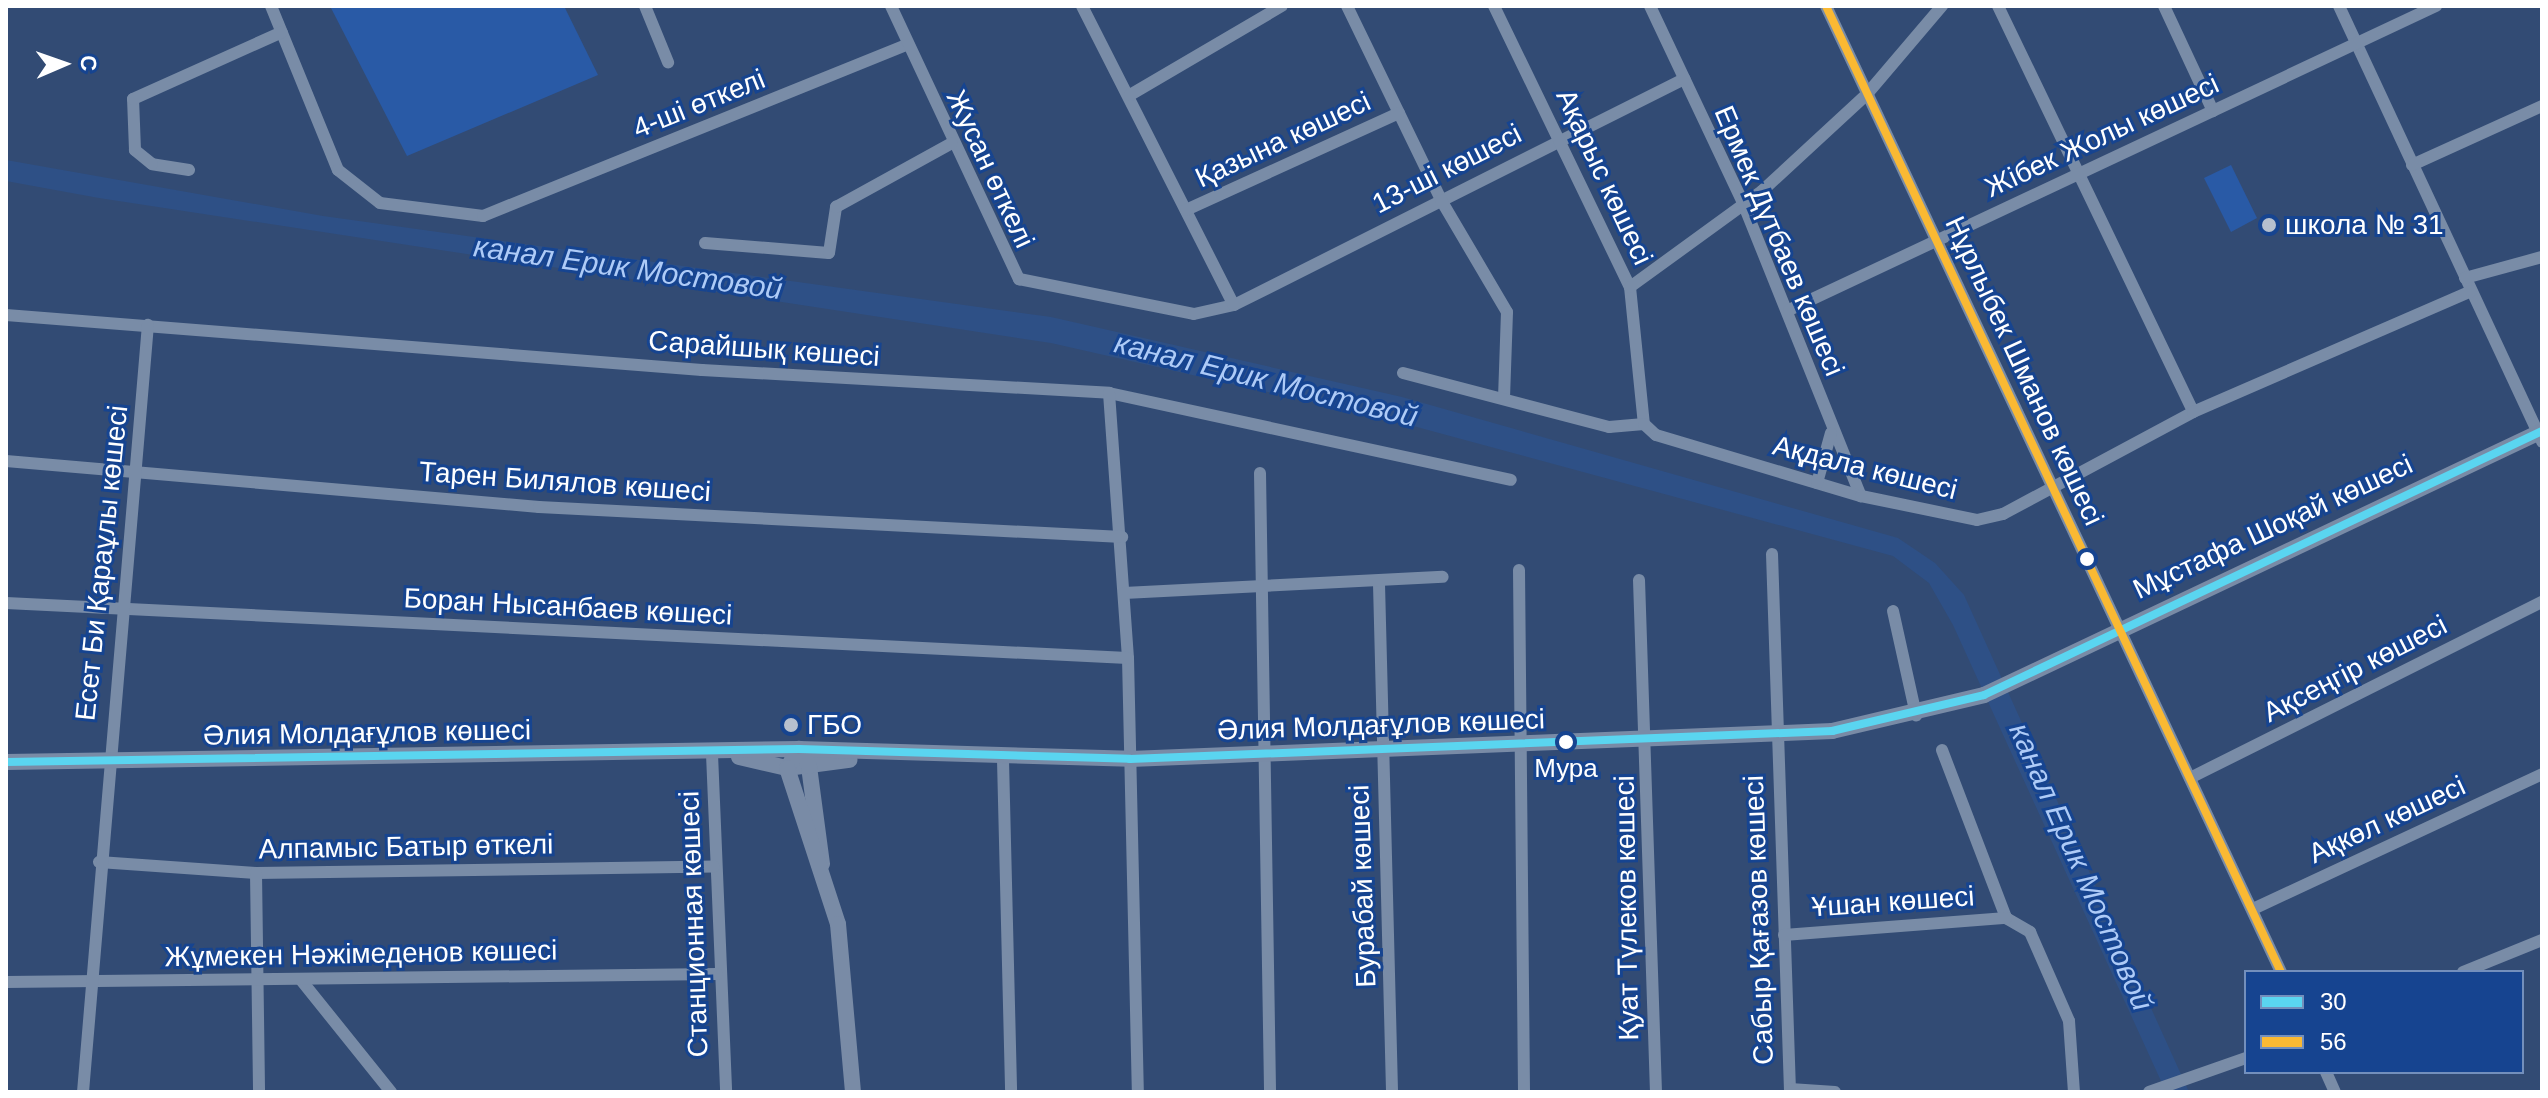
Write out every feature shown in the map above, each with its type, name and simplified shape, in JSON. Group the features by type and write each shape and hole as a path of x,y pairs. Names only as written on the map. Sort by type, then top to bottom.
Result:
{"main road":[{"name":"Мұстафа Шоқай көшесi","path":"1984,695 2120,627 2540,436"},
{"name":"Әлия Молдағұлов көшесі","path":"6,762 730,754 799,749 872,756 1003,760 1261,756 1775,734 1916,715 1984,695"},
{"path":"807,806 809,766 799,749 787,768 807,806 848,986 853,1092"},
{"name":"Әлия Молдағұлов көшесі","path":"730,754 760,765 787,768 872,756"},
{"path":"807,806 823,777 872,756"},
{"path":"760,765 807,806"}],"street":[{"path":"189,170 152,164 135,150 133,99 282,32 271,6"},
{"path":"645,6 668,62"},
{"name":"Жусан өткелі","path":"891,6 952,143 1019,279 1165,311 1194,314 1234,305"},
{"path":"1082,6 1130,95 1234,305"},
{"path":"1130,95 1282,6"},
{"path":"1347,6 1441,200 1507,312 1504,397"},
{"name":"Ақарыс көшесi","path":"1494,6 1562,137 1630,287 1644,424"},
{"name":"Ермек Дүтбаев көшесi","path":"1650,6 1743,203 1789,310 1831,432 1861,496"},
{"name":"Нұрлыбек Шманов көшесі","path":"1826,6 2280,970"},
{"path":"1630,287 1743,203 1867,94 1942,6"},
{"path":"1998,6 2073,172 2193,412"},
{"path":"2164,6 2213,111"},
{"path":"2339,6 2540,436"},
{"name":"Жібек Жолы көшесі","path":"1789,310 1936,242 2073,172 2213,111 2436,6"},
{"name":"4-шi өткелi","path":"282,32 338,170 380,203 483,216 907,45"},
{"name":"13-ші көшесi","path":"1234,305 1562,137 1684,79"},
{"path":"2412,165 2542,106"},
{"name":"Қазына көшесі","path":"1186,210 1399,113"},
{"path":"705,243 829,253 836,207 952,143"},
{"name":"Ақдала көшесі","path":"1403,373 1609,427 1644,424 1656,435 1861,496 1977,520 2051,487 2193,412 2468,285 2542,257"},
{"name":"Сарайшық көшесі","path":"6,315 1109,393 1511,480"},
{"name":"Есет Би Қараұлы көшесі","path":"83,1092 118,609 137,470 148,325"},
{"path":"1109,393 1122,537 1128,658 1138,1092"},
{"path":"1817,483 1831,432"},
{"name":"Тарен Билялов көшесі","path":"6,461 539,507 1122,537"},
{"path":"1260,473 1261,756 1270,1092"},
{"name":"Сабыр Қағазов көшесі","path":"1772,554 1775,734 1790,1091"},
{"path":"1519,570 1524,1092"},
{"path":"1124,593 1260,590 1379,584 1443,577"},
{"name":"Қуат Түлеков көшесі","path":"1639,580 1647,740 1656,1092"},
{"name":"Бурабай көшесi","path":"1379,584 1392,1092"},
{"name":"Ақсеңгір көшесі","path":"2190,778 2542,602"},
{"name":"Боран Нысанбаев көшесі","path":"6,603 1128,658"},
{"path":"1893,611 1916,715"},
{"path":"1942,750 2006,918 2030,932 2069,1021 2074,1092"},
{"name":"Станционная көшесі","path":"712,754 717,974 726,1092"},
{"path":"1003,760 1011,1092"},
{"name":"Ақкөл көшесі","path":"2253,909 2542,774"},
{"name":"Алпамыс Батыр өткелі","path":"99,862 256,873 714,867"},
{"path":"256,873 259,1092"},
{"name":"Ұшан көшесі","path":"1784,935 2006,918"},
{"path":"2468,970 2542,940"},
{"name":"Жұмекен Нәжімеденов көшесі","path":"6,982 717,974"},
{"path":"301,980 391,1092"},
{"path":"2153,1091 2244,1059"},
{"path":"1790,1091 1835,1092"}],"shaded area":[{"path":"330,6 564,6 598,75 407,156"},
{"path":"2231,165 2257,218 2231,232 2204,178"}],"water":[{"name":"канал Ерик Мостовой","path":"6,160 323,216 1051,317 1402,397 1898,538 1935,563 1964,595 2189,1092 2166,1092 1953,625 1929,583 1893,556 1391,420 1051,343 99,198 6,181"}],"transit line":[{"name":"56","path":"1826,6 2280,970"},
{"name":"30","path":"6,762 799,749 1130,759 1832,731 1984,695 2542,431"}],"place":[{"name":"школа № 31","path":"2269,225"},
{"name":"ГБО","path":"791,725"},
{"name":"Мура","path":"1566,742"}]}
